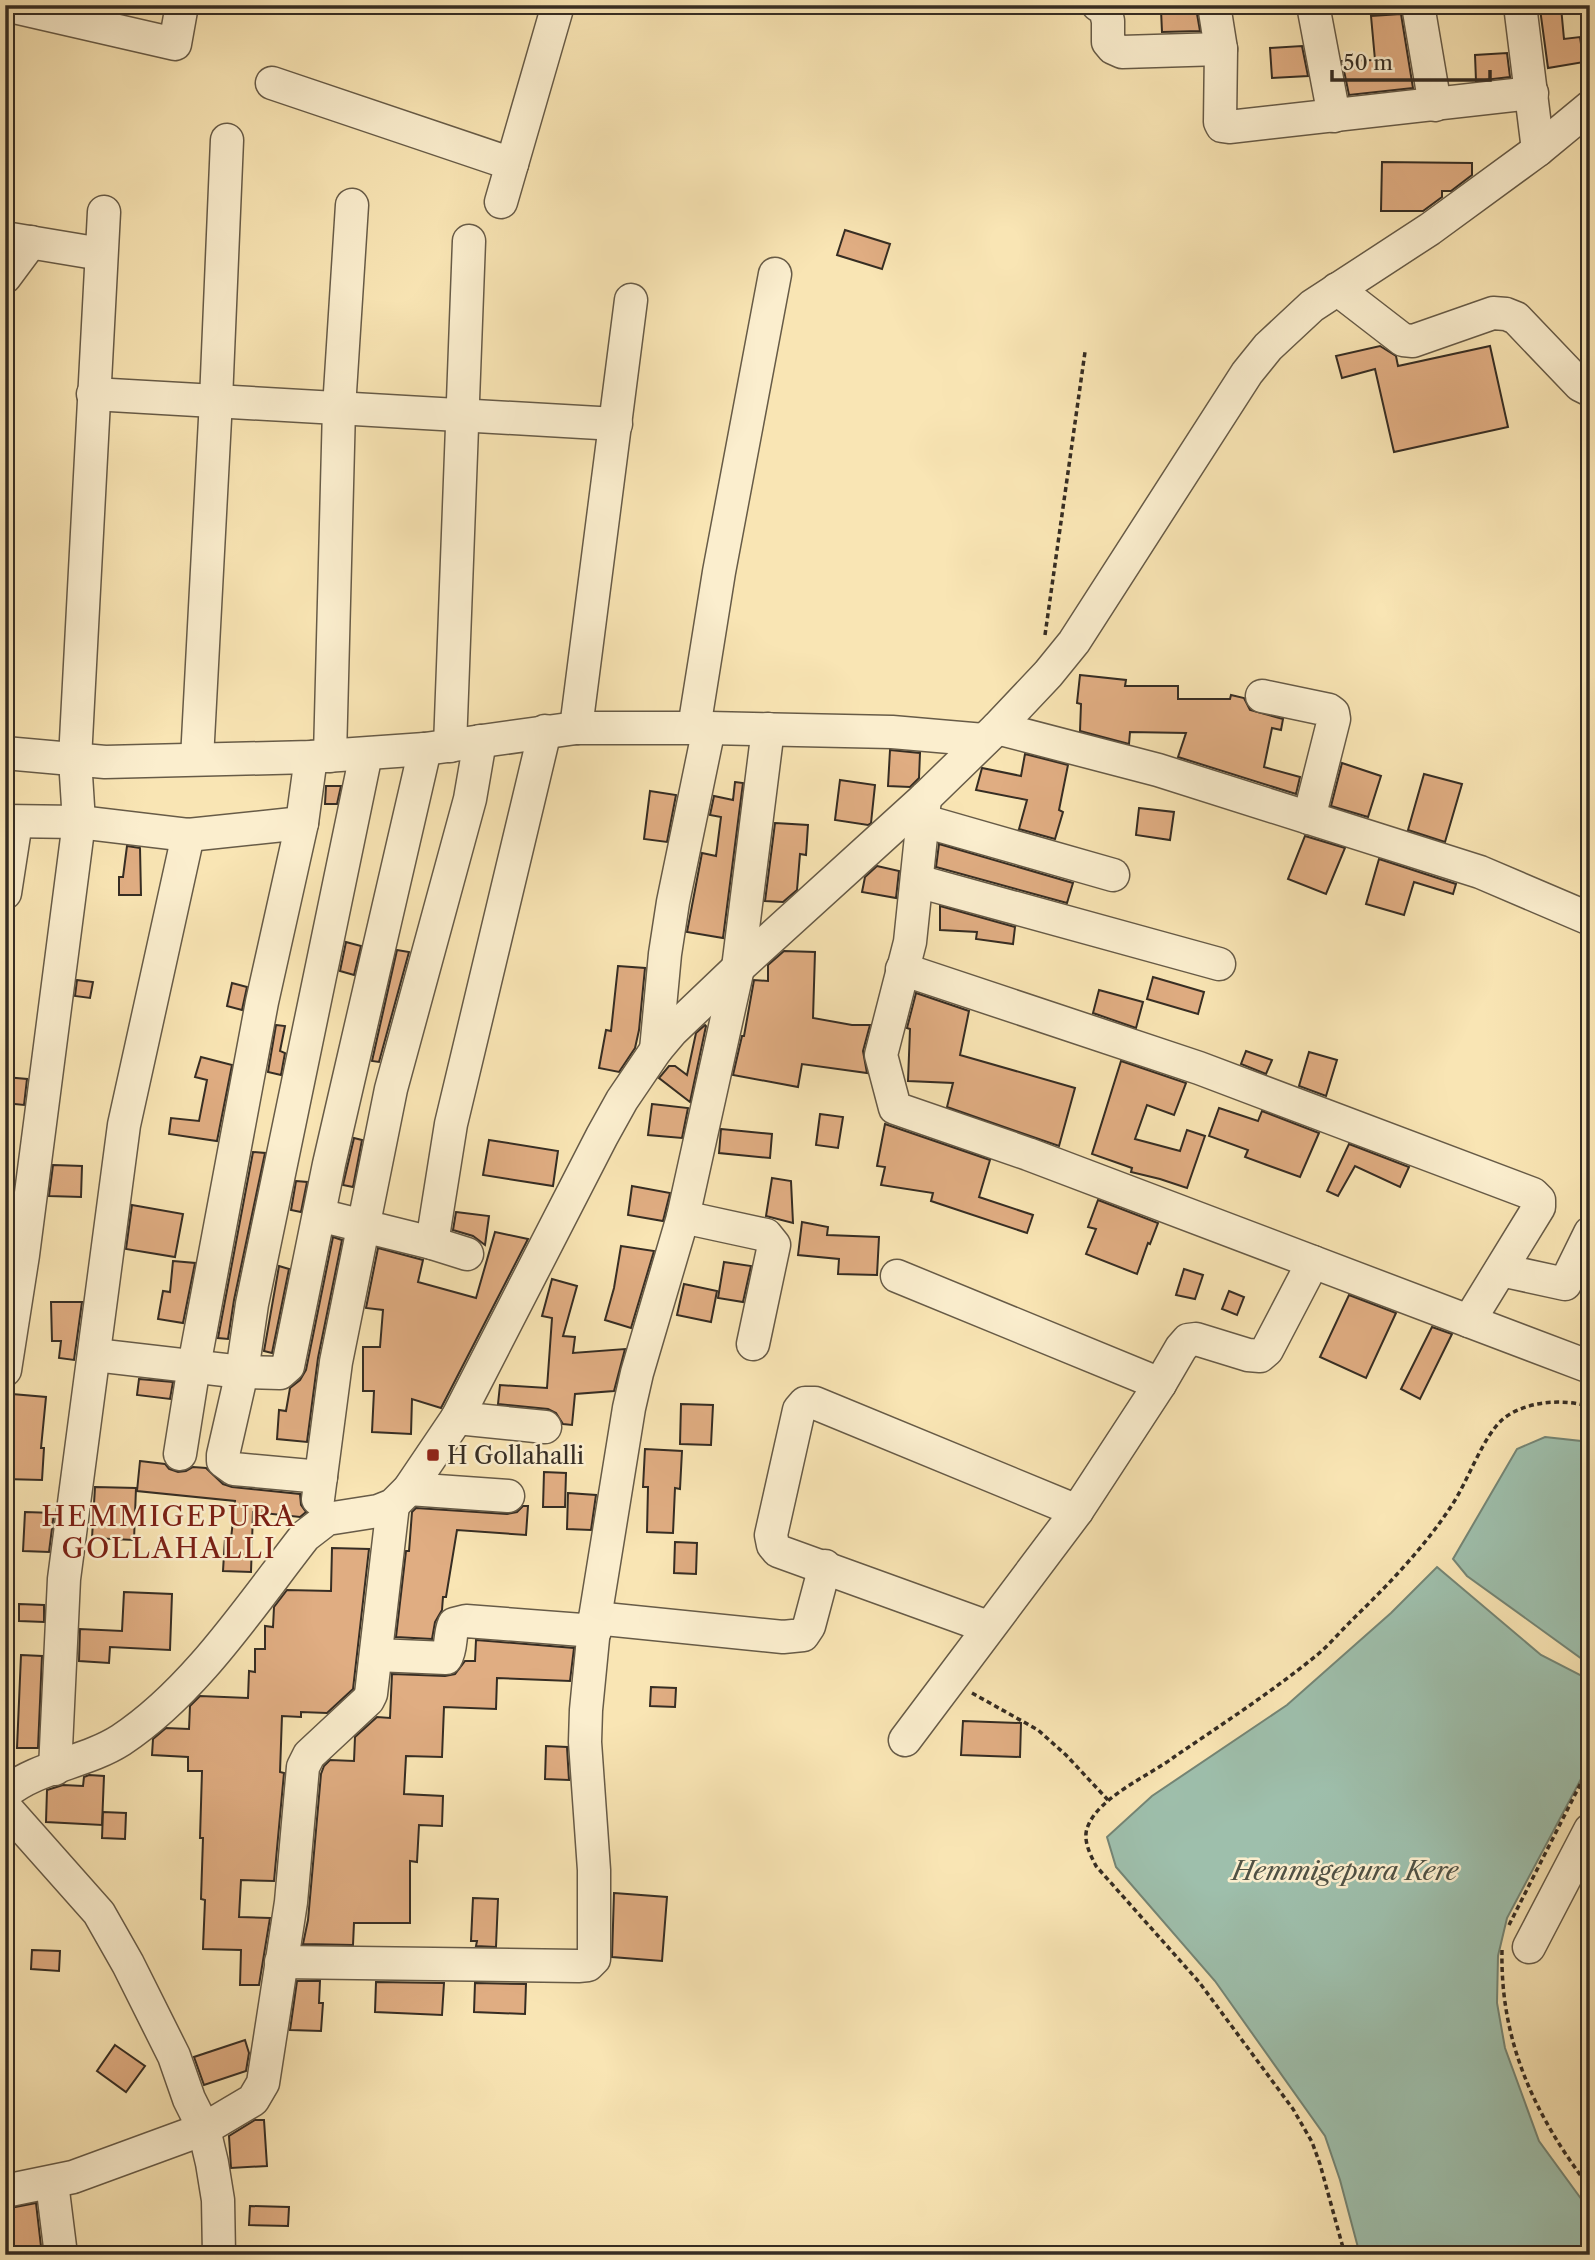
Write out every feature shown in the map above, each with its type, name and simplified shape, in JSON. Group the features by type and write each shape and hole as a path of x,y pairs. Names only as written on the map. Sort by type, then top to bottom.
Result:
{"street":[{"path":"5,5 49,10 175,44 182,5"},
{"path":"501,202 558,5"},
{"path":"1214,5 1221,49 1222,126 1334,117 1532,93"},
{"path":"1312,5 1334,117"},
{"path":"1418,5 1435,105"},
{"path":"1520,5 1538,150"},
{"path":"1103,6 1108,21 1108,42 1122,52 1221,49"},
{"path":"272,83 512,164"},
{"path":"5,1793 25,1781 97,1753 120,1741 177,1693 196,1674 314,1528 327,1519 378,1511 401,1497 457,1418 602,1136 622,1100 656,1050 737,968 924,810 1048,674 1074,642 1247,373 1290,325 1337,289 1430,229 1538,150 1590,107"},
{"path":"197,759 227,139"},
{"path":"180,1454 262,1002 302,823 320,757 352,205"},
{"path":"5,1370 14,1255 79,822 75,759 104,212"},
{"path":"5,277 18,240 101,254"},
{"path":"314,1528 336,1362 391,1089 467,810 452,745 469,242"},
{"path":"656,1050 665,954 702,728 719,572 775,274"},
{"path":"1337,289 1407,341 1493,313 1506,314 1516,318 1580,385 1590,390"},
{"path":"432,1242 451,1124 561,730 616,424 631,300"},
{"path":"93,394 616,424"},
{"path":"1262,696 1333,713 1334,719 1309,818"},
{"path":"5,753 105,762 320,757 452,745 561,730 702,728 991,734 1158,771 1480,872 1590,919"},
{"path":"281,1962 578,1966 592,1963 595,1950 594,1870 585,1742 595,1625 629,1408 683,1217 737,968 768,729"},
{"path":"95,1355 242,1372 280,1373 288,1366 380,936 452,745"},
{"path":"320,1477 234,1469 223,1461 242,1372 252,1304 366,754"},
{"path":"924,810 1113,876"},
{"path":"924,810 910,942 881,1055 895,1108 1028,1154 1590,1367"},
{"path":"5,893 11,822 79,822 188,835 302,823"},
{"path":"55,1769 64,1579 124,1125 188,835"},
{"path":"917,881 1219,964"},
{"path":"902,969 1199,1068 1534,1194 1539,1200 1539,1207 1469,1321"},
{"path":"319,1215 432,1242 467,1254"},
{"path":"683,1217 766,1235 774,1245 753,1345"},
{"path":"1501,1270 1565,1284 1590,1233"},
{"path":"312,1250 358,1261"},
{"path":"905,1740 1077,1511 1181,1348 1188,1340 1196,1339 1248,1355 1260,1356 1267,1350 1313,1262"},
{"path":"897,1276 1160,1384"},
{"path":"988,1628 778,1551 773,1545 771,1535 799,1410 805,1404 815,1403 1077,1511"},
{"path":"457,1418 545,1427"},
{"path":"401,1497 508,1496"},
{"path":"5,2191 52,2183 204,2129 253,2100 259,2092 263,2083 291,1902 305,1760 368,1700 373,1684 401,1497"},
{"path":"376,1655 446,1658 454,1624 466,1620 783,1637 803,1635 809,1626 825,1566"},
{"path":"5,1807 99,1913 174,2056 189,2099 204,2129 218,2200 219,2255"},
{"path":"1513,1939 1590,1830"},
{"path":"52,2183 61,2255"}],"path":[{"path":"1048,674 1043,654 1085,352"},
{"path":"1345,2255 1320,2164 1312,2142 1293,2109 1199,1982 1107,1880 1089,1853 1085,1836 1088,1825 1108,1801 1172,1759 1326,1645 1373,1600 1426,1541 1453,1504 1501,1420 1512,1412 1551,1402 1590,1407"},
{"path":"949,1681 1038,1730 1066,1755 1108,1801"},
{"path":"1590,1765 1517,1905 1503,1990 1516,2057 1543,2118 1568,2160 1590,2188"}],"water":[{"path":"1545,1437 1590,1442 1590,1661 1582,1659 1467,1576 1453,1559 1517,1449"},
{"name":"Hemmigepura Kere","path":"1437,1567 1541,1655 1590,1680 1590,1762 1507,1918 1498,1956 1497,2003 1505,2048 1539,2141 1590,2211 1590,2255 1360,2255 1325,2136 1215,1981 1116,1867 1107,1837 1152,1796 1287,1705 1391,1613"}],"building":[{"path":"1561,7 1564,39 1580,37 1581,44 1590,41 1590,61 1548,68 1540,9"},
{"path":"1196,8 1200,31 1162,32 1161,10"},
{"path":"1401,14 1413,88 1349,95 1342,61 1375,60 1371,16"},
{"path":"1302,46 1308,76 1272,78 1270,48"},
{"path":"1507,53 1510,77 1476,81 1475,55"},
{"path":"1382,162 1472,163 1472,175 1451,191 1442,191 1442,197 1423,211 1381,211"},
{"path":"845,230 890,244 882,269 837,255"},
{"path":"1380,346 1396,356 1398,366 1490,346 1508,427 1394,452 1375,369 1342,378 1336,356"},
{"path":"1080,675 1126,680 1125,686 1178,686 1178,699 1230,699 1231,695 1244,698 1250,710 1283,719 1281,730 1272,728 1264,767 1300,777 1296,794 1178,757 1186,733 1130,732 1129,744 1080,731 1081,704 1077,703"},
{"path":"890,750 920,753 919,778 910,787 888,786"},
{"path":"1025,754 1068,765 1059,810 1063,812 1055,839 1019,829 1027,800 976,790 982,768 1021,776"},
{"path":"1342,763 1381,776 1368,817 1331,806"},
{"path":"1424,774 1462,784 1445,842 1408,830"},
{"path":"840,780 875,785 871,823 868,825 835,820"},
{"path":"735,782 743,783 723,938 687,932 702,853 716,856 721,817 710,815 714,796 733,800"},
{"path":"326,786 341,786 337,804 325,804"},
{"path":"650,791 676,795 667,842 644,839"},
{"path":"1139,808 1174,812 1170,840 1136,835"},
{"path":"775,823 808,825 806,855 800,854 797,890 783,902 765,901"},
{"path":"1305,836 1345,848 1326,894 1288,879"},
{"path":"939,844 1073,883 1067,903 936,867"},
{"path":"127,846 140,848 141,895 119,895 119,877 123,877"},
{"path":"1379,859 1456,884 1453,894 1414,882 1404,915 1366,904"},
{"path":"877,866 899,871 896,898 862,892 865,877"},
{"path":"940,906 1015,927 1013,944 976,939 977,932 940,930"},
{"path":"346,942 361,946 354,975 340,971"},
{"path":"397,950 409,952 379,1062 372,1061"},
{"path":"784,951 815,952 813,1018 852,1025 870,1025 863,1051 867,1073 802,1064 798,1087 733,1075 744,1036 754,980 768,981 768,965"},
{"path":"618,966 645,968 635,1048 619,1072 599,1068 606,1030 611,1031"},
{"path":"1153,977 1204,992 1198,1014 1147,999"},
{"path":"77,980 93,982 90,998 75,996"},
{"path":"232,983 247,987 242,1010 227,1006"},
{"path":"1099,990 1143,1002 1136,1028 1093,1013"},
{"path":"916,993 969,1011 960,1055 1075,1088 1059,1146 947,1107 953,1083 908,1081 910,1029 907,1028"},
{"path":"276,1025 285,1026 280,1051 285,1053 281,1075 268,1072"},
{"path":"705,1025 690,1102 659,1078 669,1066 675,1066 687,1075 696,1033"},
{"path":"1246,1051 1272,1060 1266,1074 1241,1064"},
{"path":"1309,1052 1337,1060 1326,1096 1299,1086"},
{"path":"201,1057 232,1065 217,1141 169,1134 171,1118 199,1121 207,1080 195,1077"},
{"path":"1121,1061 1186,1083 1174,1115 1147,1105 1135,1139 1180,1151 1187,1130 1205,1136 1187,1188 1131,1172 1132,1168 1092,1154"},
{"path":"5,1077 27,1079 24,1105 5,1103"},
{"path":"652,1104 688,1108 682,1138 648,1135"},
{"path":"1219,1108 1258,1121 1262,1111 1319,1133 1300,1177 1245,1157 1248,1150 1209,1136"},
{"path":"820,1114 843,1117 838,1148 816,1145"},
{"path":"885,1124 990,1160 979,1197 1033,1215 1027,1233 931,1201 933,1193 881,1185 885,1167 877,1166"},
{"path":"721,1129 772,1134 770,1158 719,1153"},
{"path":"354,1138 362,1140 353,1187 343,1185"},
{"path":"489,1140 558,1151 553,1186 483,1175"},
{"path":"1349,1144 1409,1167 1400,1187 1355,1166 1338,1196 1327,1191"},
{"path":"253,1152 265,1153 228,1339 218,1338"},
{"path":"53,1165 82,1166 81,1197 49,1196"},
{"path":"772,1178 791,1181 793,1223 766,1216"},
{"path":"296,1181 307,1182 301,1212 291,1210"},
{"path":"632,1186 670,1193 663,1221 628,1215"},
{"path":"1098,1200 1158,1223 1137,1274 1086,1254 1096,1229 1088,1227"},
{"path":"132,1205 183,1214 175,1257 126,1249"},
{"path":"456,1212 489,1216 485,1245 473,1236 453,1230"},
{"path":"802,1222 828,1227 827,1235 879,1237 877,1275 838,1274 839,1259 798,1255"},
{"path":"495,1232 528,1239 441,1408 412,1399 411,1434 372,1432 374,1391 363,1391 363,1347 380,1347 383,1310 366,1308 378,1248 423,1260 418,1282 476,1298"},
{"path":"333,1237 342,1240 318,1358 307,1442 277,1439 279,1410 286,1411 290,1388 300,1380 306,1370"},
{"path":"621,1246 654,1251 631,1328 605,1320"},
{"path":"173,1261 195,1263 183,1323 158,1319 163,1291 170,1292"},
{"path":"724,1262 751,1266 743,1302 718,1298"},
{"path":"279,1266 289,1269 272,1353 264,1351"},
{"path":"1184,1269 1203,1275 1195,1299 1176,1295"},
{"path":"552,1279 577,1286 563,1336 575,1337 573,1353 625,1349 614,1391 575,1394 572,1425 563,1424 556,1413 548,1409 498,1404 500,1385 547,1388 552,1318 542,1316"},
{"path":"684,1284 717,1291 711,1322 677,1315"},
{"path":"1229,1291 1244,1297 1237,1315 1222,1309"},
{"path":"1349,1295 1396,1313 1366,1378 1320,1357"},
{"path":"51,1302 82,1302 74,1360 59,1358 61,1341 52,1341"},
{"path":"1432,1327 1452,1334 1420,1399 1401,1389"},
{"path":"139,1379 173,1382 170,1399 137,1395"},
{"path":"12,1394 46,1397 41,1448 44,1448 42,1480 5,1479"},
{"path":"681,1404 713,1405 711,1445 680,1444"},
{"path":"645,1449 682,1451 680,1489 675,1488 673,1533 647,1532 648,1487 643,1487"},
{"path":"140,1461 165,1464 169,1469 178,1472 193,1467 206,1468 223,1484 232,1487 300,1494 301,1505 306,1512 300,1517 253,1512 251,1572 223,1571 225,1538 231,1539 235,1501 137,1491"},
{"path":"544,1472 566,1473 565,1507 543,1507"},
{"path":"95,1487 136,1488 134,1540 92,1538"},
{"path":"568,1493 596,1495 591,1530 567,1529"},
{"path":"523,1506 528,1506 526,1535 457,1530 446,1597 443,1597 442,1610 435,1622 432,1639 396,1637 412,1512 416,1508 507,1514 517,1512"},
{"path":"25,1512 54,1513 49,1552 23,1551"},
{"path":"675,1542 697,1543 696,1574 674,1573"},
{"path":"332,1548 369,1549 353,1689 327,1713 301,1712 301,1717 282,1716 280,1772 284,1773 274,1881 241,1880 239,1917 270,1918 259,1985 240,1985 241,1950 203,1949 205,1900 201,1899 203,1838 200,1838 202,1771 188,1771 188,1757 152,1755 153,1739 166,1728 189,1729 190,1706 200,1696 248,1698 249,1671 255,1672 255,1649 265,1649 265,1626 273,1627 274,1607 287,1590 331,1591"},
{"path":"124,1592 172,1594 170,1650 110,1647 109,1663 79,1661 80,1629 122,1631"},
{"path":"19,1604 44,1605 44,1622 19,1621"},
{"path":"476,1640 574,1648 570,1681 497,1678 496,1709 444,1707 442,1757 406,1756 404,1794 443,1796 442,1826 419,1825 417,1862 410,1861 410,1923 354,1923 353,1945 303,1944 308,1920 321,1774 324,1766 330,1760 354,1761 355,1737 377,1717 390,1718 392,1674 455,1674 465,1661 475,1661"},
{"path":"21,1655 42,1656 38,1748 17,1748"},
{"path":"651,1687 676,1688 675,1707 650,1706"},
{"path":"963,1721 1021,1723 1020,1757 961,1755"},
{"path":"546,1746 567,1747 569,1780 545,1779"},
{"path":"104,1776 102,1825 46,1822 47,1790 63,1785 83,1786 84,1777"},
{"path":"103,1812 126,1813 125,1839 102,1838"},
{"path":"614,1893 667,1897 662,1961 612,1957"},
{"path":"473,1898 498,1899 496,1947 476,1946 477,1941 471,1941"},
{"path":"32,1950 60,1951 59,1971 31,1969"},
{"path":"297,1981 320,1981 319,2003 323,2003 321,2031 290,2030"},
{"path":"376,1982 444,1983 442,2015 375,2012"},
{"path":"475,1983 526,1984 525,2014 474,2012"},
{"path":"245,2040 249,2053 246,2071 204,2085 194,2057"},
{"path":"115,2045 145,2066 126,2092 97,2071"},
{"path":"255,2120 264,2120 267,2166 231,2168 229,2136"},
{"path":"36,2203 42,2255 30,2255 29,2247 5,2251 5,2209"},
{"path":"250,2206 289,2207 288,2226 249,2225"}],"place":[{"name":"H Gollahalli","path":"433,1455"}],"district":[{"name":"HEMMIGEPURA GOLLAHALLI","path":"169,1532"}]}
